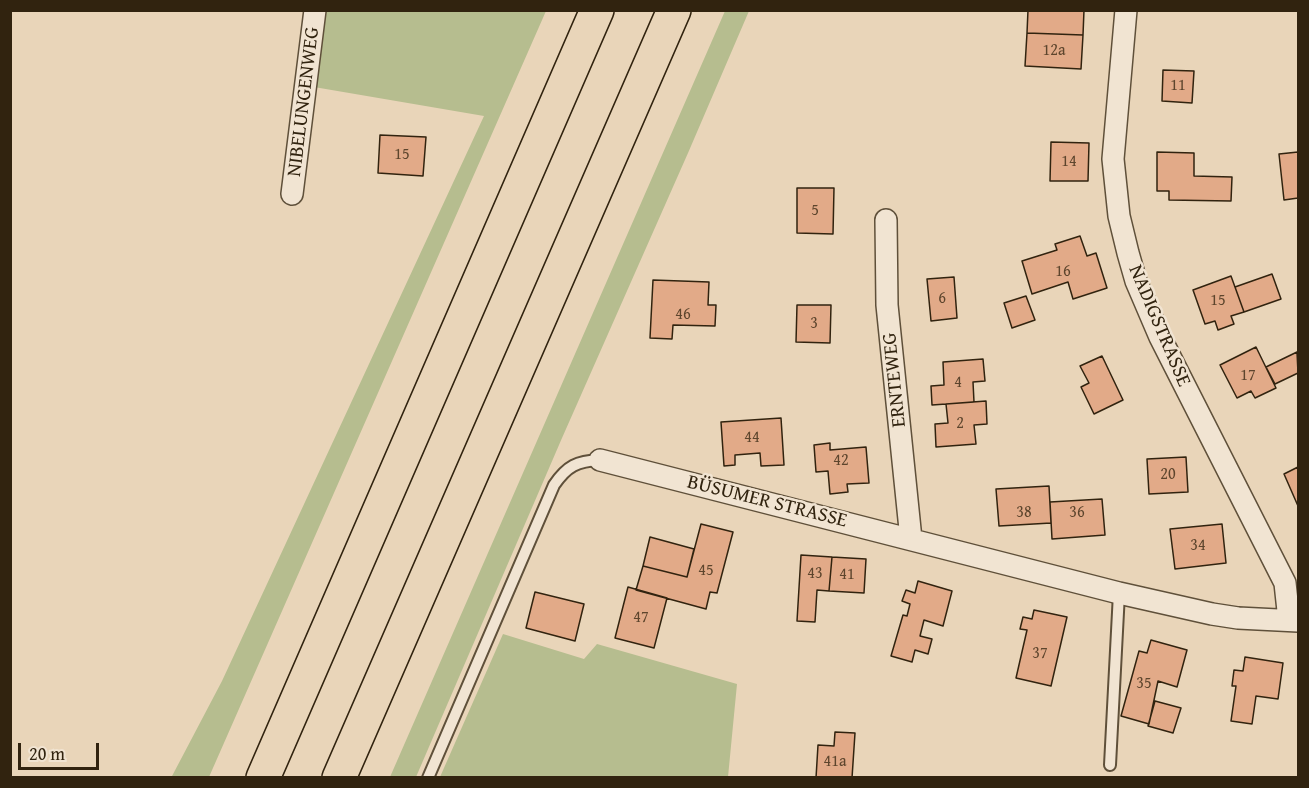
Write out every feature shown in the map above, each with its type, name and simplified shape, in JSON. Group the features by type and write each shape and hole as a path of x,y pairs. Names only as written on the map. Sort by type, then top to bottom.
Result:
{"highway":[{"path":"263,777 597,10"},
{"path":"339,777 674,10"}],"street":[{"name":"NIBELUNGENWEG","path":"292,194 315,10"},
{"name":"NADIGSTRASSE","path":"1125,10 1113,159 1119,216 1128,253 1136,281 1160,337 1285,583 1294,620"},
{"name":"ERNTEWEG","path":"886,220 887,305 911,539"},
{"name":"BÜSUMER STRASSE","path":"600,460 1119,593 1212,614 1294,620"}],"lane":[{"name":"BÜSUMER STRASSE","path":"428,777 554,485 571,466 584,461 600,460"},
{"path":"1110,765 1119,593"}],"green space":[{"path":"325,11 546,11 209,777 171,778 222,681 484,116 314,87"},
{"path":"725,11 749,11 416,777 390,777"},
{"path":"503,634 584,659 597,644 737,684 728,777 440,777"}],"building":[{"path":"1028,10 1084,10 1083,35 1027,33"},
{"path":"1027,33 1083,35 1081,69 1025,66"},
{"path":"1163,70 1194,71 1192,103 1162,101"},
{"path":"380,135 426,137 423,176 378,173"},
{"path":"1051,142 1089,143 1088,181 1050,181"},
{"path":"1157,152 1194,153 1194,176 1232,177 1231,201 1169,200 1169,191 1157,191"},
{"path":"1298,152 1298,198 1284,200 1279,154"},
{"path":"797,188 834,188 833,234 797,233"},
{"path":"1080,236 1087,256 1096,253 1107,288 1073,299 1068,282 1032,294 1022,261 1057,250 1055,244"},
{"path":"1272,274 1281,299 1244,312 1235,287"},
{"path":"1231,276 1244,312 1231,316 1234,324 1218,330 1215,321 1205,324 1193,290"},
{"path":"954,277 957,318 931,321 927,279"},
{"path":"653,280 709,282 708,305 716,305 715,326 673,325 672,339 650,338"},
{"path":"1026,296 1035,320 1012,328 1004,303"},
{"path":"797,305 831,305 830,343 796,342"},
{"path":"1256,347 1276,388 1255,398 1251,391 1237,398 1220,365"},
{"path":"1297,352 1298,373 1275,384 1266,367"},
{"path":"1102,356 1123,400 1094,414 1081,387 1089,383 1080,366"},
{"path":"983,359 985,381 973,382 974,402 932,405 931,386 944,385 943,362"},
{"path":"986,401 987,424 974,425 976,444 936,447 935,424 948,423 946,404"},
{"path":"781,418 784,465 761,466 760,453 735,455 735,465 724,466 721,422"},
{"path":"830,443 830,450 866,447 869,483 847,484 848,492 830,494 828,471 816,472 814,445"},
{"path":"1186,457 1188,492 1149,494 1147,459"},
{"path":"1298,467 1298,506 1284,474"},
{"path":"1049,486 1051,523 999,526 996,489"},
{"path":"1102,499 1105,535 1052,539 1050,502"},
{"path":"701,524 733,532 717,593 710,592 706,609 636,590 643,566 687,577"},
{"path":"1222,524 1226,563 1175,569 1170,529"},
{"path":"650,537 694,549 687,577 643,566"},
{"path":"801,555 832,557 829,591 817,590 815,622 797,621"},
{"path":"832,557 866,559 864,593 829,591"},
{"path":"918,581 952,591 943,626 924,620 920,636 932,639 928,654 915,650 912,662 891,656 903,615 907,616 910,604 902,601 906,590 915,593"},
{"path":"628,587 667,598 654,648 615,638"},
{"path":"535,592 584,604 575,641 526,628"},
{"path":"1034,610 1067,617 1051,686 1016,678 1027,630 1020,629 1023,617 1032,619"},
{"path":"1151,640 1187,650 1177,687 1158,681 1149,724 1121,716 1139,651 1147,653"},
{"path":"1245,657 1283,663 1278,699 1256,696 1252,724 1231,721 1236,686 1232,686 1234,670 1243,671"},
{"path":"1155,701 1181,708 1173,733 1148,726"},
{"path":"835,732 855,733 852,778 816,778 818,745 834,746"}]}
